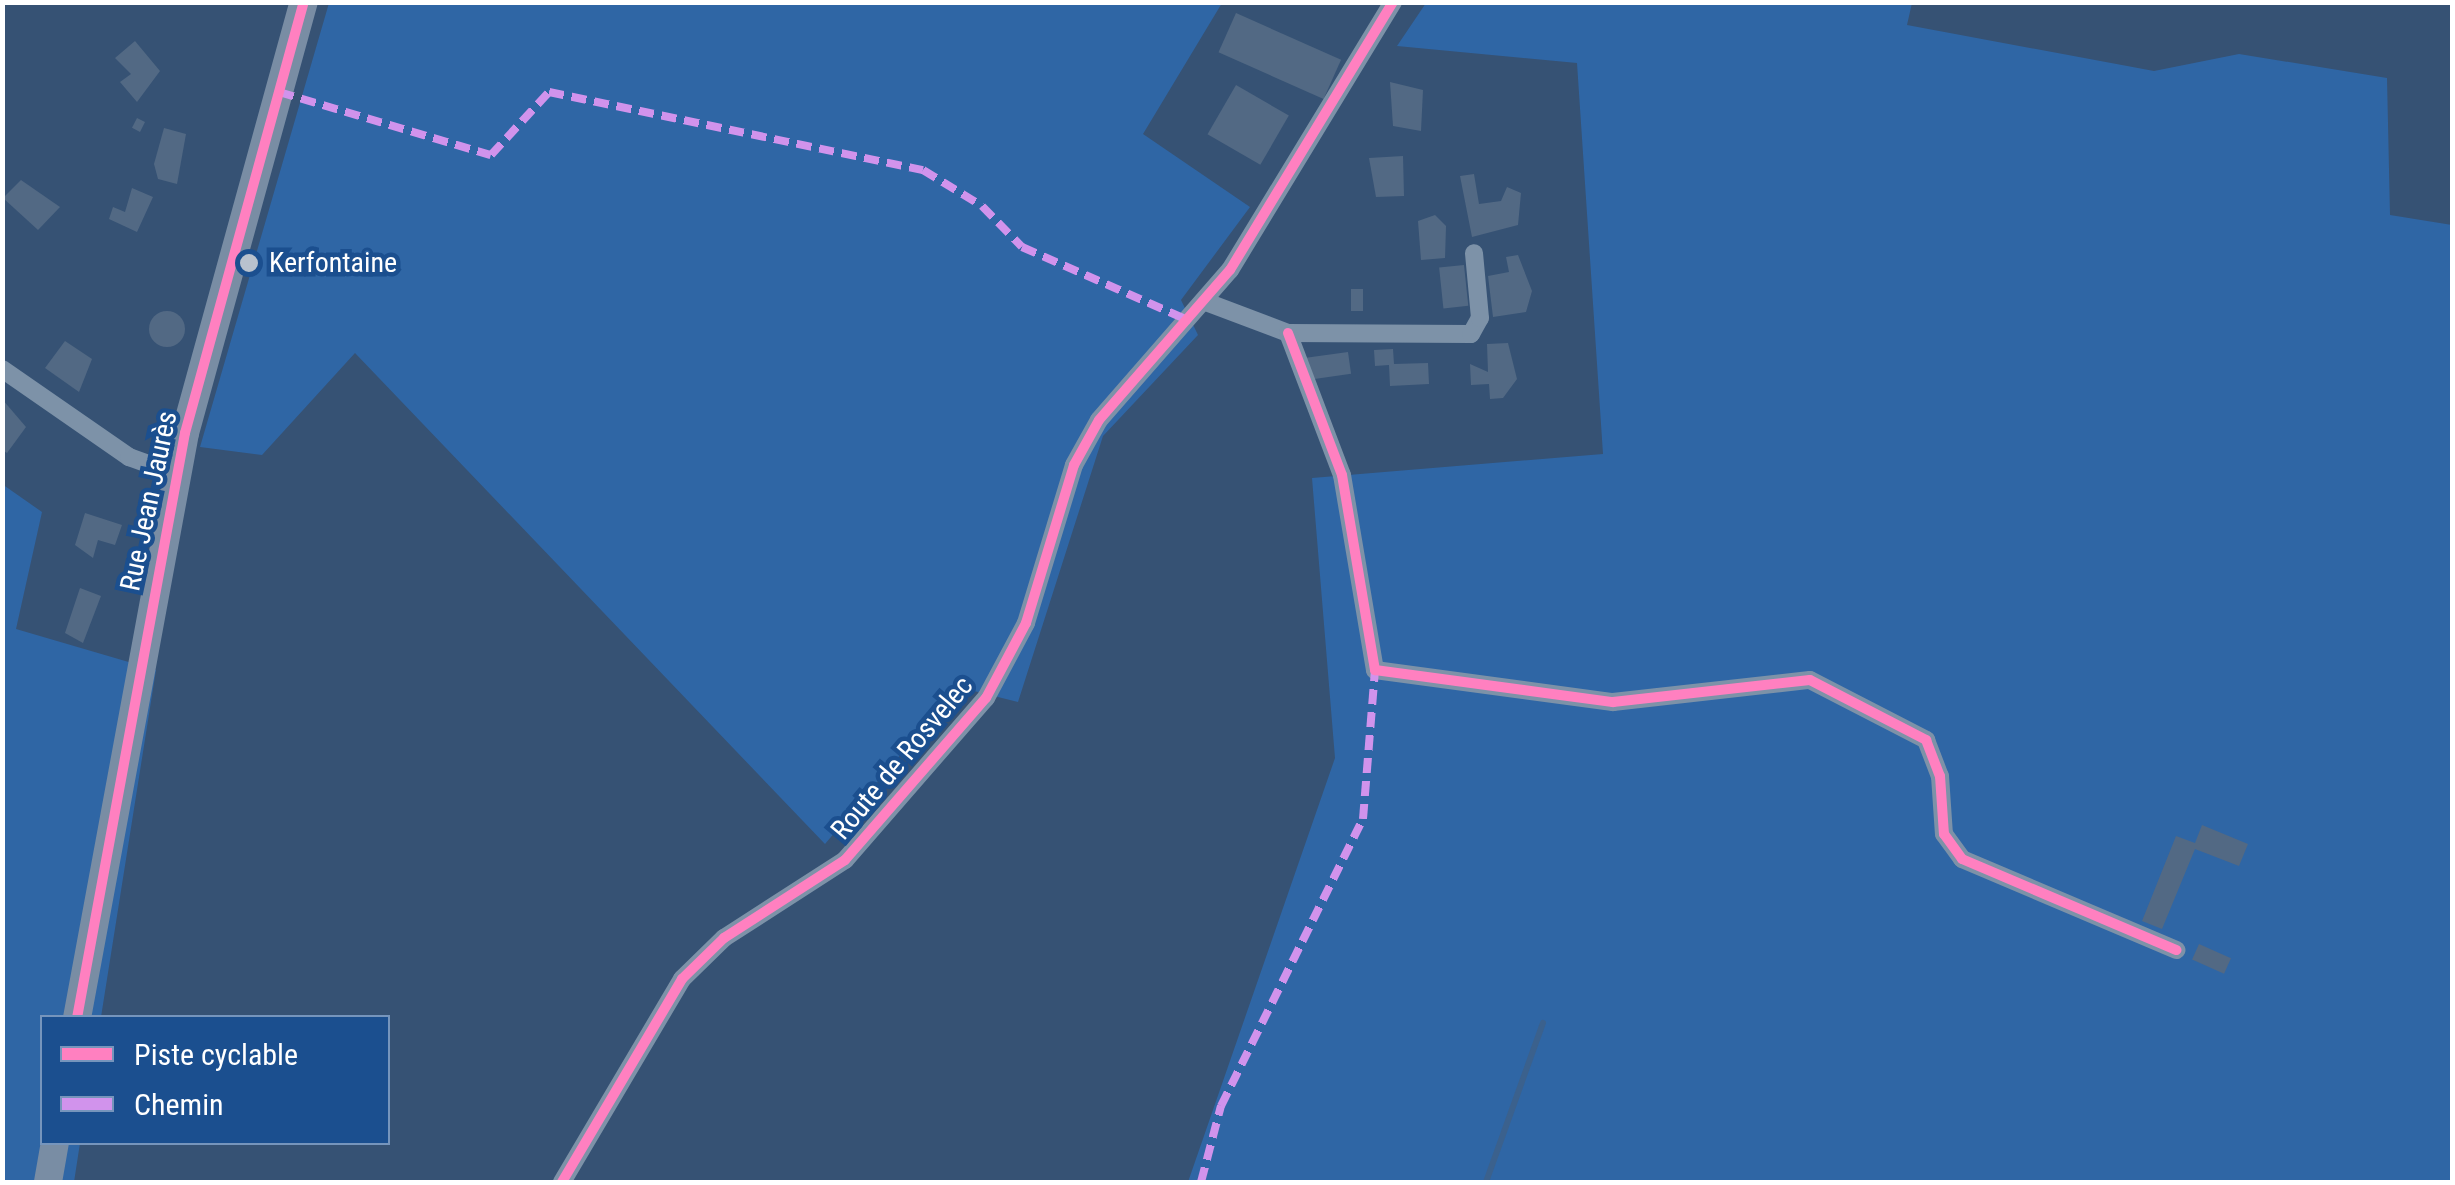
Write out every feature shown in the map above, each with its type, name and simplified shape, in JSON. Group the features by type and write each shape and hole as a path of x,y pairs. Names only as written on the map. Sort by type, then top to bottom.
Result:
{"main road":[{"name":"Rue Jean Jaurès","path":"79,1015 176,474 304,2"},
{"path":"48,1182 54,1145"}],"street":[{"name":"Route de Rosvelec","path":"562,1182 682,979 724,938 845,860 986,698 1026,623 1074,466 1099,420 1206,302 1283,194 1393,2"},
{"path":"1206,302 1288,333 1472,334 1480,318 1474,252"},
{"path":"1288,333 1342,475 1375,670 1613,702 1810,680 1926,740 1940,776 1944,834 1962,860 2176,950"},
{"path":"2,369 129,457 176,474"}],"shaded area":[{"path":"329,3 1222,3 1143,134 1250,207 1181,300 1198,335 1103,436 1018,702 958,687 825,844 355,353 262,455 200,447"},
{"path":"1426,3 1912,3 1907,25 2154,71 2239,54 2387,78 2390,215 2452,225 2452,1182 1188,1182 1335,758 1312,478 1603,454 1577,63 1397,46"},
{"path":"2,484 42,512 16,629 156,670 101,1015 40,1015 40,1145 80,1145 74,1182 3,1182"}],"building":[{"path":"1236,13 1341,60 1324,99 1219,52"},
{"path":"135,41 160,71 137,102 120,82 131,74 115,58"},
{"path":"1390,82 1423,90 1421,131 1393,126"},
{"path":"1236,85 1289,116 1260,165 1208,134"},
{"path":"137,118 145,122 140,132 132,128"},
{"path":"164,128 186,134 177,184 158,179 154,164"},
{"path":"1403,156 1404,196 1376,197 1369,158"},
{"path":"1474,174 1479,204 1501,201 1507,187 1521,193 1518,225 1472,237 1460,176"},
{"path":"21,180 60,207 38,230 3,198"},
{"path":"132,188 153,197 137,232 109,219 113,207 125,212"},
{"path":"1435,215 1446,226 1445,258 1421,260 1418,221"},
{"path":"1518,255 1532,291 1526,312 1493,317 1488,276 1509,272 1506,257"},
{"path":"1464,265 1468,306 1443,308 1439,268"},
{"path":"1351,289 1363,289 1363,311 1351,311"},
{"path":"167,311 180,316 185,329 180,342 167,347 154,342 149,329 154,316"},
{"path":"65,341 92,359 79,392 45,368"},
{"path":"1508,343 1517,379 1503,398 1490,399 1489,384 1471,385 1470,364 1488,372 1487,344"},
{"path":"1393,349 1394,364 1428,363 1429,384 1390,386 1389,365 1375,366 1374,350"},
{"path":"1348,352 1351,374 1307,380 1304,358"},
{"path":"2,399 26,427 7,453 2,450"},
{"path":"85,513 122,525 115,545 98,540 93,558 75,545"},
{"path":"80,588 101,596 83,643 65,633"},
{"path":"2202,825 2248,844 2239,866 2195,849 2162,929 2142,921 2176,836 2195,843"},
{"path":"2199,944 2231,958 2224,974 2192,960"}],"waterway":[{"path":"1486,1182 1543,1023"}],"marked path":[{"path":"279,92 491,155 549,92 923,170 982,206 1022,247 1190,321"},
{"path":"1201,1182 1221,1106 1363,819 1375,670"}],"cycle path":[{"path":"78,1015 185,433 304,2"},
{"path":"562,1182 682,979 724,938 845,860 986,698 1026,623 1074,465 1099,420 1230,270 1393,2"},
{"path":"1288,333 1342,475 1375,670 1613,702 1810,680 1926,740 1940,776 1944,834 1962,859 2176,950"}],"place":[{"name":"Kerfontaine","path":"249,263"}]}
